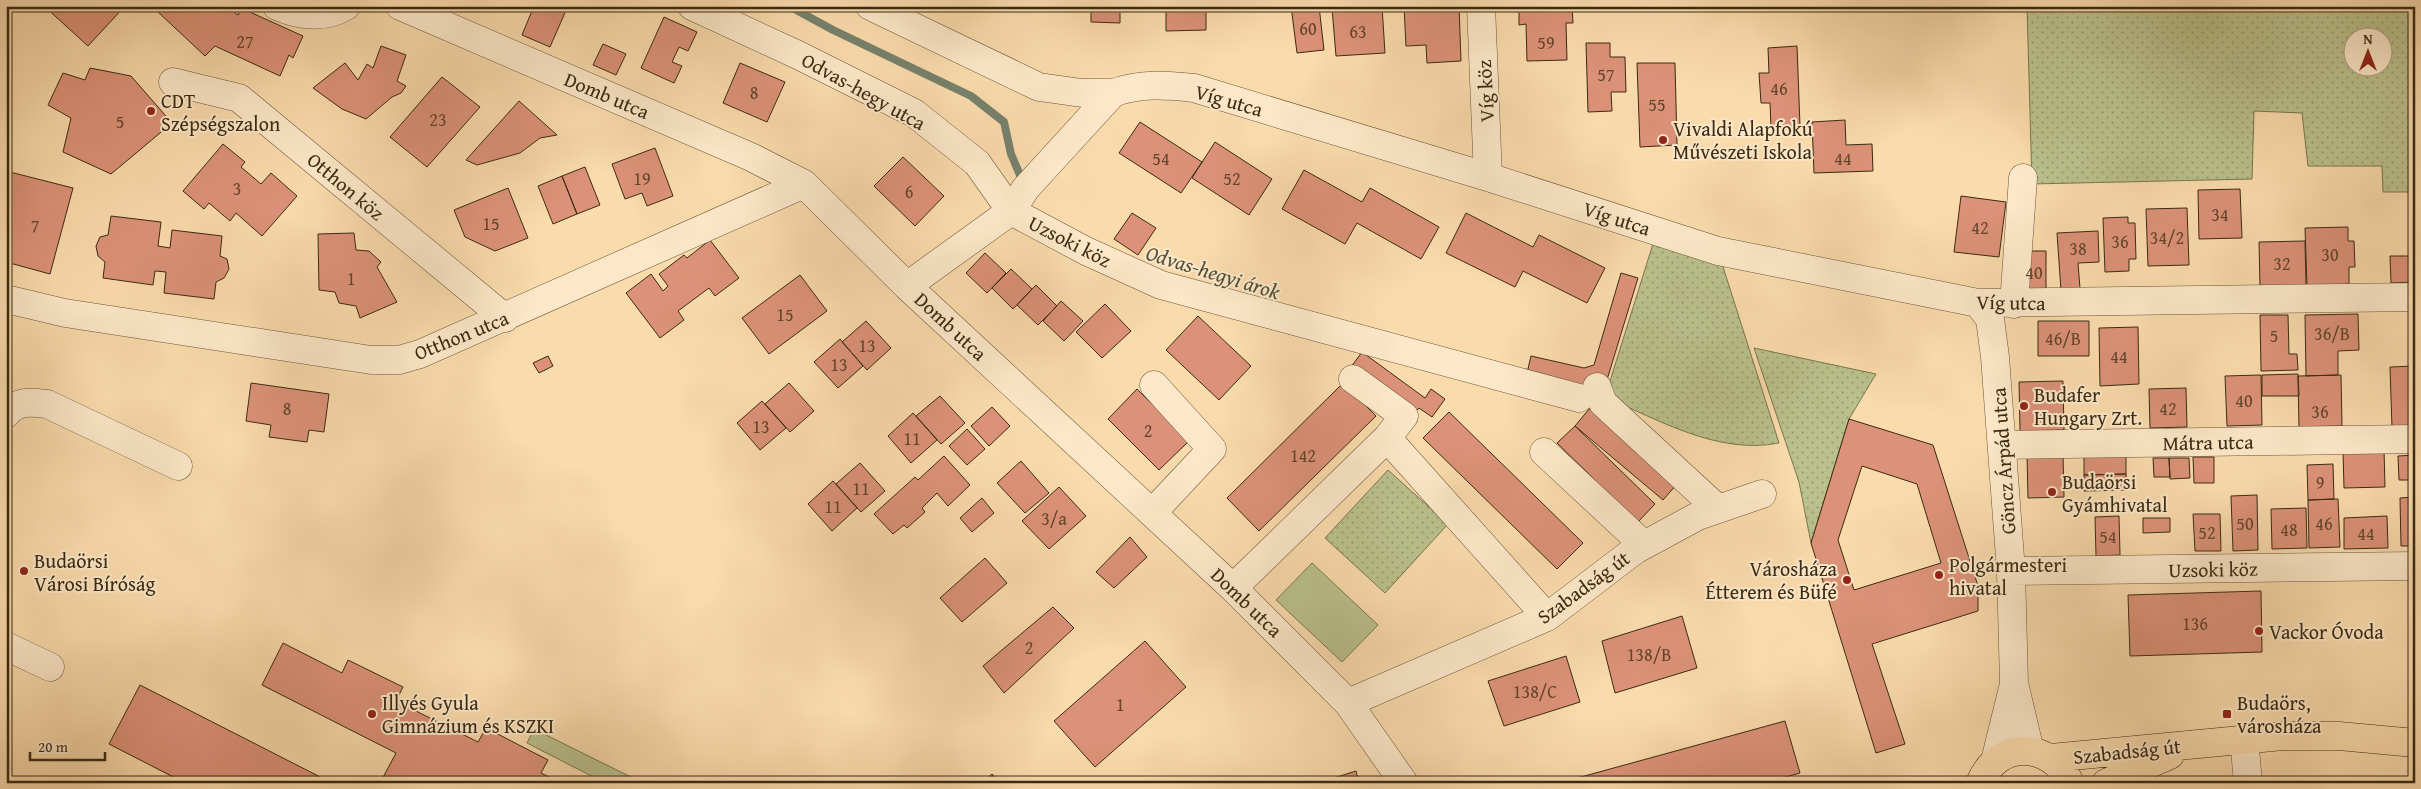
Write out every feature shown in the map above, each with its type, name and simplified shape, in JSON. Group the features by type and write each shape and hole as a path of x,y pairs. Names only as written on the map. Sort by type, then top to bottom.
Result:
{"main road":[{"name":"Szabadság út","path":"1982,774 2016,752 2041,754 2204,743 2244,738 2339,736 2415,743"},
{"name":"Szabadság út","path":"2106,783 2149,763 2204,743"},
{"path":"2041,754 2066,774 2070,783"}],"street":[{"path":"277,6 291,13 330,15 346,6"},
{"name":"Domb utca","path":"400,6 751,157 804,184 907,286 1233,588 1348,703 1404,783"},
{"name":"Odvas-hegy utca","path":"692,6 798,55 914,113 977,163 1011,211"},
{"name":"Víg utca","path":"870,6 1038,87 1082,93 1113,93 1129,87 1160,85 1194,88 1488,177 1718,250 1978,303 2415,297"},
{"name":"Víg köz","path":"1481,6 1488,177"},
{"name":"Otthon köz","path":"173,82 239,98 505,318"},
{"path":"907,286 1011,211 1026,188 1113,93"},
{"path":"2014,304 2022,178"},
{"name":"Otthon utca","path":"6,299 65,313 371,360 399,360 420,354 505,318 804,184"},
{"name":"Uzsoki köz","path":"1011,211 1086,251 1161,285 1388,346 1588,393 1603,403 1718,509"},
{"name":"Göncz Árpád utca","path":"1978,303 1990,319 2002,445 2011,571 2014,683 2041,754"},
{"path":"1233,588 1387,438 1404,416 1353,379"},
{"path":"1152,514 1212,449 1154,385"},
{"path":"6,414 10,409 26,402 47,404 178,466"},
{"path":"1387,438 1547,617"},
{"name":"Mátra utca","path":"2002,445 2415,439"},
{"path":"1544,452 1644,545"},
{"name":"Szabadság út","path":"1348,703 1547,617 1634,550 1698,516 1762,494"},
{"name":"Uzsoki köz","path":"2011,571 2415,566"},
{"path":"6,646 50,667"},
{"name":"Göncz Árpád utca","path":"1982,774 2014,683"},
{"path":"2244,738 2248,783"}],"green space":[{"path":"2027,6 2415,6 2415,192 2383,192 2382,166 2308,166 2302,113 2254,111 2252,179 2032,184"},
{"path":"1657,231 1718,251 1779,443 1756,445 1711,440 1668,425 1605,397"},
{"path":"1754,348 1876,374 1849,419 1811,543 1799,482"},
{"path":"1388,470 1448,524 1385,593 1325,538"},
{"path":"1312,563 1378,625 1342,662 1276,600"},
{"path":"534,729 643,783 605,783 527,743"}],"building":[{"path":"44,6 125,6 88,46"},
{"path":"164,6 226,6 238,15 241,8 303,36 293,58 289,55 280,76 215,46 205,56 158,12"},
{"path":"534,6 567,8 550,47 522,35"},
{"path":"1091,6 1120,6 1120,23 1091,22"},
{"path":"1166,6 1206,6 1206,30 1166,31"},
{"path":"1291,6 1319,6 1324,50 1297,53"},
{"path":"1382,6 1385,53 1336,56 1332,8"},
{"path":"1404,6 1459,6 1461,61 1427,63 1426,45 1406,46"},
{"path":"1519,6 1572,6 1573,23 1566,23 1567,60 1527,61 1526,24 1519,25"},
{"path":"664,17 697,32 688,51 679,47 672,62 682,66 674,83 641,68"},
{"path":"1586,43 1610,43 1610,57 1625,57 1626,92 1611,92 1612,111 1588,112"},
{"path":"603,44 626,54 616,75 593,65"},
{"path":"381,46 406,55 397,81 406,86 401,93 392,97 366,119 342,109 313,88 345,63 358,80 367,64 373,68"},
{"path":"1797,46 1800,126 1771,127 1770,103 1761,103 1759,73 1769,73 1768,48"},
{"path":"740,63 785,82 767,122 723,103"},
{"path":"1637,63 1675,63 1677,145 1640,147"},
{"path":"90,68 131,76 172,123 111,174 63,152 71,118 48,105 63,73 85,80"},
{"path":"442,77 480,107 427,167 390,137"},
{"path":"519,101 557,135 540,138 520,153 477,165 466,160"},
{"path":"1845,120 1846,145 1872,144 1873,171 1814,173 1812,122"},
{"path":"1140,122 1202,162 1181,193 1119,153"},
{"path":"1215,142 1272,179 1249,215 1192,178"},
{"path":"223,144 245,162 241,167 261,184 271,173 297,196 262,236 236,213 230,221 209,203 204,209 183,191"},
{"path":"655,148 673,196 647,206 642,193 625,199 612,164"},
{"path":"903,157 944,196 915,226 874,186"},
{"path":"585,167 600,205 577,214 562,176"},
{"path":"1304,170 1362,202 1370,188 1439,227 1421,259 1357,223 1345,244 1282,209"},
{"path":"6,171 73,188 50,274 6,262"},
{"path":"562,176 577,214 553,224 538,186"},
{"path":"508,188 528,238 495,251 465,237 454,210"},
{"path":"2240,189 2242,238 2199,239 2198,190"},
{"path":"1961,196 2006,202 1999,257 1954,252"},
{"path":"2187,208 2189,265 2148,266 2146,209"},
{"path":"1132,213 1156,228 1138,255 1114,239"},
{"path":"1466,213 1533,247 1539,235 1605,268 1587,303 1523,271 1515,287 1446,253"},
{"path":"111,216 161,222 158,246 170,248 172,230 222,236 220,256 227,259 229,269 224,278 216,282 214,299 164,293 166,272 155,271 153,285 103,278 105,262 98,256 96,246 100,237 108,235"},
{"path":"2128,217 2128,223 2135,223 2136,259 2129,259 2129,271 2105,272 2103,218"},
{"path":"2348,227 2348,241 2354,241 2355,267 2349,267 2349,284 2307,286 2305,228"},
{"path":"2098,231 2099,262 2078,263 2080,288 2061,290 2057,233"},
{"path":"354,233 356,250 369,251 381,262 377,267 397,302 360,318 356,306 339,303 335,292 319,290 318,234"},
{"path":"710,240 739,278 715,296 709,288 678,311 684,320 660,338 626,293 651,274 663,291 668,286 659,274 684,255 687,258"},
{"path":"2305,241 2306,285 2260,287 2259,242"},
{"path":"2021,251 2046,251 2046,293 2021,293"},
{"path":"985,253 1006,273 987,293 966,273"},
{"path":"2390,256 2413,256 2414,282 2391,283"},
{"path":"1011,269 1032,289 1013,309 992,288"},
{"path":"1621,273 1638,278 1606,383 1587,389 1526,377 1531,356 1584,368 1594,365"},
{"path":"800,275 827,311 769,354 742,318"},
{"path":"1036,285 1057,306 1038,325 1017,305"},
{"path":"1061,301 1083,321 1064,341 1043,321"},
{"path":"1105,304 1131,331 1102,358 1076,332"},
{"path":"2358,314 2359,350 2338,351 2338,375 2306,376 2305,315"},
{"path":"2260,315 2288,315 2289,354 2297,354 2298,370 2261,371"},
{"path":"1198,316 1251,366 1219,400 1166,350"},
{"path":"866,321 891,348 867,370 842,342"},
{"path":"2038,321 2089,321 2089,356 2038,356"},
{"path":"2138,327 2139,384 2100,386 2099,328"},
{"path":"840,339 863,366 838,388 814,362"},
{"path":"1362,352 1425,398 1431,389 1445,399 1432,417 1419,408 1414,413 1351,367"},
{"path":"548,356 553,366 539,373 533,363"},
{"path":"2415,366 2415,427 2392,428 2390,367"},
{"path":"2298,374 2299,396 2262,396 2262,375"},
{"path":"2261,375 2262,425 2227,426 2225,376"},
{"path":"2341,375 2342,426 2299,427 2298,376"},
{"path":"2063,381 2064,430 2020,431 2019,382"},
{"path":"251,383 329,394 324,432 309,430 307,442 269,437 271,425 246,421"},
{"path":"789,383 814,411 790,432 765,404"},
{"path":"1343,383 1376,416 1259,531 1227,498"},
{"path":"2186,388 2187,427 2150,428 2149,389"},
{"path":"1137,389 1189,441 1159,470 1108,419"},
{"path":"940,396 965,423 941,444 916,416"},
{"path":"762,401 786,428 760,450 737,423"},
{"path":"992,407 1010,426 989,446 971,426"},
{"path":"1590,408 1678,483 1663,500 1575,426"},
{"path":"1449,412 1583,543 1557,569 1423,438"},
{"path":"913,413 937,440 911,463 888,436"},
{"name":"Polgármesteri hivatal","path":"1849,419 1933,445 1978,586 1978,611 1872,644 1905,744 1876,753 1811,543","holes":["1862,466 1917,484 1941,563 1854,590 1838,540"]},
{"path":"1575,426 1655,504 1638,522 1557,443"},
{"path":"967,429 985,449 967,465 949,446"},
{"path":"2384,449 2385,487 2344,488 2343,451"},
{"path":"2126,454 2126,474 2084,475 2084,456"},
{"path":"2063,455 2064,497 2028,498 2027,456"},
{"path":"2415,455 2415,480 2399,480 2398,456"},
{"path":"944,456 970,485 948,506 937,493 922,508 925,512 907,528 904,525 893,534 874,514 915,477 918,480"},
{"path":"2193,457 2214,457 2214,483 2194,483"},
{"path":"2153,458 2169,458 2170,477 2154,477"},
{"path":"2169,458 2189,458 2190,478 2170,479"},
{"path":"1021,461 1049,493 1025,513 997,483"},
{"path":"860,463 885,491 861,512 836,484"},
{"path":"2333,464 2334,499 2308,500 2307,465"},
{"path":"2126,474 2127,490 2084,491 2084,475"},
{"path":"833,481 857,508 832,531 808,504"},
{"path":"1059,487 1086,516 1049,549 1022,521"},
{"path":"2257,495 2258,550 2233,551 2231,496"},
{"path":"2415,497 2415,546 2401,546 2400,498"},
{"path":"982,498 994,513 972,532 960,518"},
{"path":"2338,499 2340,547 2309,548 2308,500"},
{"path":"2306,508 2307,548 2272,549 2271,509"},
{"path":"2193,514 2220,514 2221,551 2195,551"},
{"path":"2119,516 2120,555 2096,556 2095,517"},
{"path":"2387,516 2388,548 2344,549 2344,518"},
{"path":"2143,518 2170,518 2170,532 2143,533"},
{"path":"1130,537 1147,557 1114,588 1096,572"},
{"path":"985,558 1007,583 962,622 940,598"},
{"path":"2261,591 2262,652 2130,656 2128,595"},
{"path":"1053,607 1074,628 1004,693 983,666"},
{"path":"1682,616 1697,668 1615,693 1602,641"},
{"path":"1145,641 1186,687 1095,767 1054,721"},
{"name":"Illyés Gyula Gimnázium és KSZKI","path":"283,643 342,673 348,660 403,687 396,701 478,742 486,728 548,760 541,773 561,783 380,783 396,753 262,685"},
{"path":"1566,656 1580,702 1504,726 1488,681"},
{"path":"140,685 332,783 185,783 109,744"},
{"path":"1785,721 1800,773 1764,783 1559,783"},
{"path":"1356,771 1359,783 1318,783"},
{"path":"992,774 1000,783 982,783"}],"waterway":[{"name":"Odvas-hegyi árok","path":"789,6 833,30 971,96 1004,122 1011,154 1023,182"}],"place":[{"name":"CDT Szépségszalon","path":"151,111"},
{"name":"Vivaldi Alapfokú Művészeti Iskola","path":"1663,140"},
{"name":"Budafer Hungary Zrt.","path":"2024,406"},
{"name":"Budaörsi Gyámhivatal","path":"2052,492"},
{"name":"Budaörsi Városi Bíróság","path":"24,571"},
{"name":"Polgármesteri hivatal","path":"1939,575"},
{"name":"Városháza Étterem és Büfé","path":"1847,580"},
{"name":"Vackor Óvoda","path":"2259,631"},
{"name":"Illyés Gyula Gimnázium és KSZKI","path":"372,714"},
{"name":"Budaörs, városháza","path":"2227,714"}]}
